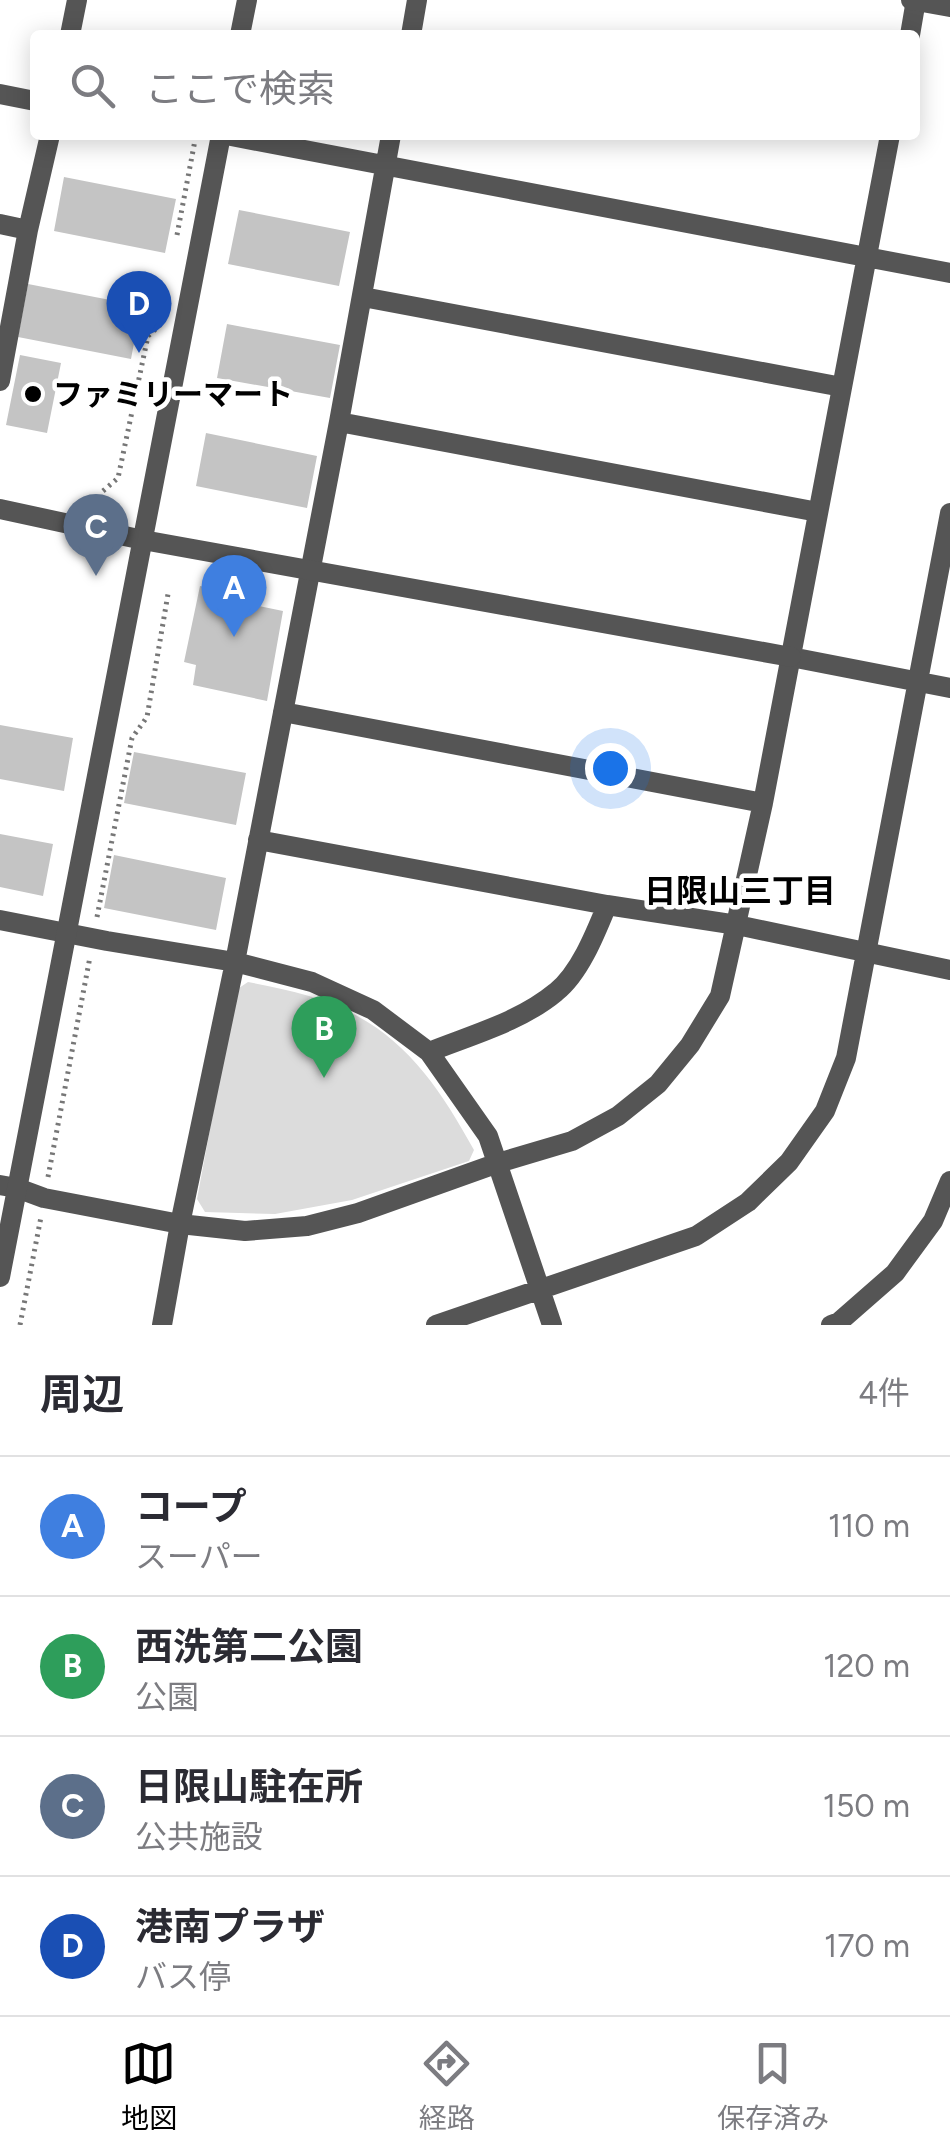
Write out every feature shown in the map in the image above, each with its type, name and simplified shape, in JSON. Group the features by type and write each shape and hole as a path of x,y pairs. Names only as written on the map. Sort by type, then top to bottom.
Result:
{"street":[{"path":"71,30 77,0"},
{"path":"241,30 246,0"},
{"path":"412,30 417,0"},
{"path":"911,30 914,0 950,6"},
{"path":"0,94 30,100"},
{"path":"0,381 2,355 49,140"},
{"path":"0,1278 9,1186 67,933 222,140"},
{"path":"249,140 950,274"},
{"path":"162,1325 391,140"},
{"path":"9,1186 44,1198 180,1224 245,1231 306,1226 376,1207 572,1140 618,1116 658,1084 690,1045 720,996 763,803 889,140"},
{"path":"0,224 28,230"},
{"path":"363,296 842,387"},
{"path":"339,422 818,512"},
{"path":"0,509 142,540 950,688"},
{"path":"436,1325 696,1236 748,1202 789,1162 825,1112 846,1058 950,514"},
{"path":"283,712 763,803"},
{"path":"258,840 737,926 950,970"},
{"path":"429,1052 516,1018 558,991 591,946 607,905"},
{"path":"0,920 235,962 312,982 373,1010 429,1052 488,1136 552,1325"},
{"path":"832,1325 895,1274 932,1221 950,1181"}],"path":[{"path":"174,248 195,140"},
{"path":"104,491 118,478 148,336 159,327 163,307"}],"shaded area":[{"path":"248,982 339,1007 388,1037 443,1098 474,1150 469,1161 352,1200 275,1214 205,1212 197,1199 236,990"}],"building":[{"path":"64,177 176,199 165,253 54,231"},
{"path":"239,210 350,232 339,286 228,264"},
{"path":"28,284 141,306 131,359 18,337"},
{"path":"227,324 340,345 330,398 217,378"},
{"name":"ファミリーマート","path":"20,355 61,363 47,433 6,425"},
{"path":"206,433 317,456 307,508 196,486"},
{"path":"200,586 246,595 244,603 283,611 267,701 193,685 196,665 184,662"},
{"path":"0,725 73,738 64,791 0,779"},
{"path":"134,752 246,773 236,825 124,803"},
{"path":"0,834 53,844 43,896 0,887"},
{"path":"114,855 226,878 216,930 104,908"}],"place":[{"name":"港南プラザ","path":"139,353"},
{"name":"ファミリーマート","path":"33,394"},
{"name":"日限山駐在所","path":"96,576"},
{"name":"コープ","path":"234,637"},
{"name":"西洗第二公園","path":"324,1078"}],"district":[{"name":"日限山三丁目","path":"740,891"}]}
